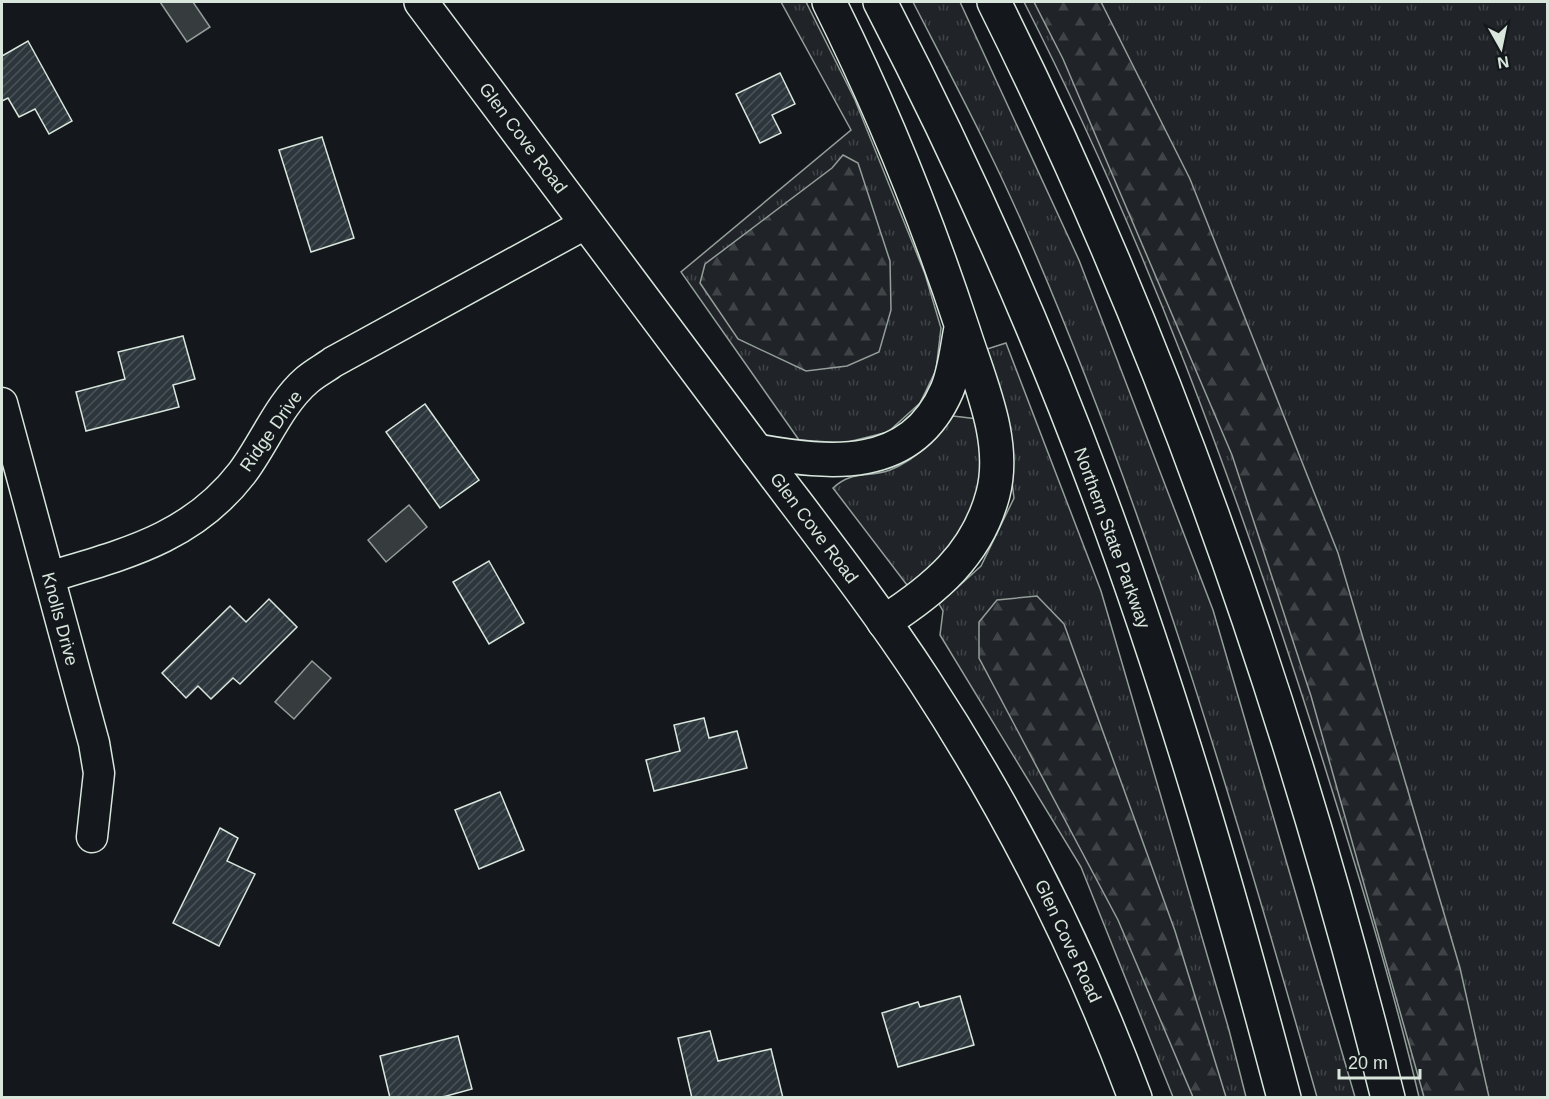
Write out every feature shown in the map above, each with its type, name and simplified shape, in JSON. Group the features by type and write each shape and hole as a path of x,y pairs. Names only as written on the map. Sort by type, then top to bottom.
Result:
{"main road":[{"name":"Glen Cove Road","path":"421,2 884,622 966,747 1034,870 1099,1006 1135,1098"},
{"path":"829,2 885,120 913,189 961,326 993,432 997,454 993,494 975,538 963,557 932,589 884,622"},
{"name":"Northern State Parkway","path":"880,2 941,122 982,211 1097,489 1192,772 1249,964 1284,1098"},
{"path":"994,2 1110,249 1220,533 1313,820 1388,1098"},
{"path":"757,451 816,461 842,462 881,453 896,446 926,423 938,407 952,374 961,326"}],"street":[{"name":"Ridge Drive","path":"49,577 138,550 175,533 207,511 242,474 290,399 306,380 333,362 587,223"},
{"name":"Knolls Drive","path":"2,403 96,753 98,795 92,837"}],"green space":[{"path":"781,2 806,2 855,100 925,274 941,328 936,370 920,403 888,432 844,443 799,440 681,272 851,130"},
{"path":"913,2 960,2 1079,260 1213,610 1355,1097 1317,1097 1221,769 1112,445 1071,339 1014,204"},
{"path":"1024,2 1547,2 1547,1097 1419,1097 1384,963 1345,831 1286,647 1221,459 1186,366 1110,182"},
{"path":"1034,2 1101,2 1190,179 1338,553 1460,968 1489,1097 1424,1097 1311,696 1232,455 1063,59"},
{"path":"843,155 858,163 890,261 891,310 879,352 847,366 806,371 738,339 700,283 705,264 832,168"},
{"path":"1006,343 1101,591 1229,1030 1246,1097 1173,1097 1081,867 940,635 943,611 939,604 981,566 1014,498 1007,442 984,350"},
{"path":"953,416 978,419 984,459 978,508 952,556 913,585 907,585 833,488 847,479 890,470 909,460 933,440"},
{"path":"1037,596 1064,624 1175,931 1226,1097 1193,1097 1118,920 979,658 979,622 997,600"}],"shaded area":[{"path":"160,2 193,2 210,27 187,42"},
{"path":"409,505 427,527 386,562 368,540"},
{"path":"312,661 331,678 294,719 275,702"}],"building":[{"path":"28,41 72,121 49,134 35,109 19,117 8,98 2,101 2,56"},
{"path":"780,73 795,104 772,115 781,133 760,143 736,94"},
{"path":"322,137 354,238 311,252 279,150"},
{"path":"183,336 195,379 173,385 179,407 86,431 76,392 125,379 118,352"},
{"path":"425,404 479,480 440,508 386,432"},
{"path":"489,561 524,623 489,644 453,582"},
{"path":"269,599 297,627 240,684 233,678 211,699 198,686 186,698 162,673 230,606 246,622"},
{"path":"704,718 709,738 737,731 747,768 654,791 646,760 680,751 674,725"},
{"path":"500,792 524,850 479,869 455,810"},
{"path":"220,828 238,838 227,861 255,874 219,946 173,923"},
{"path":"960,996 974,1045 898,1067 882,1013 918,1002 920,1007"},
{"path":"710,1031 718,1061 771,1049 783,1098 692,1098 678,1038"},
{"path":"458,1036 472,1089 439,1098 390,1098 380,1056"}]}
